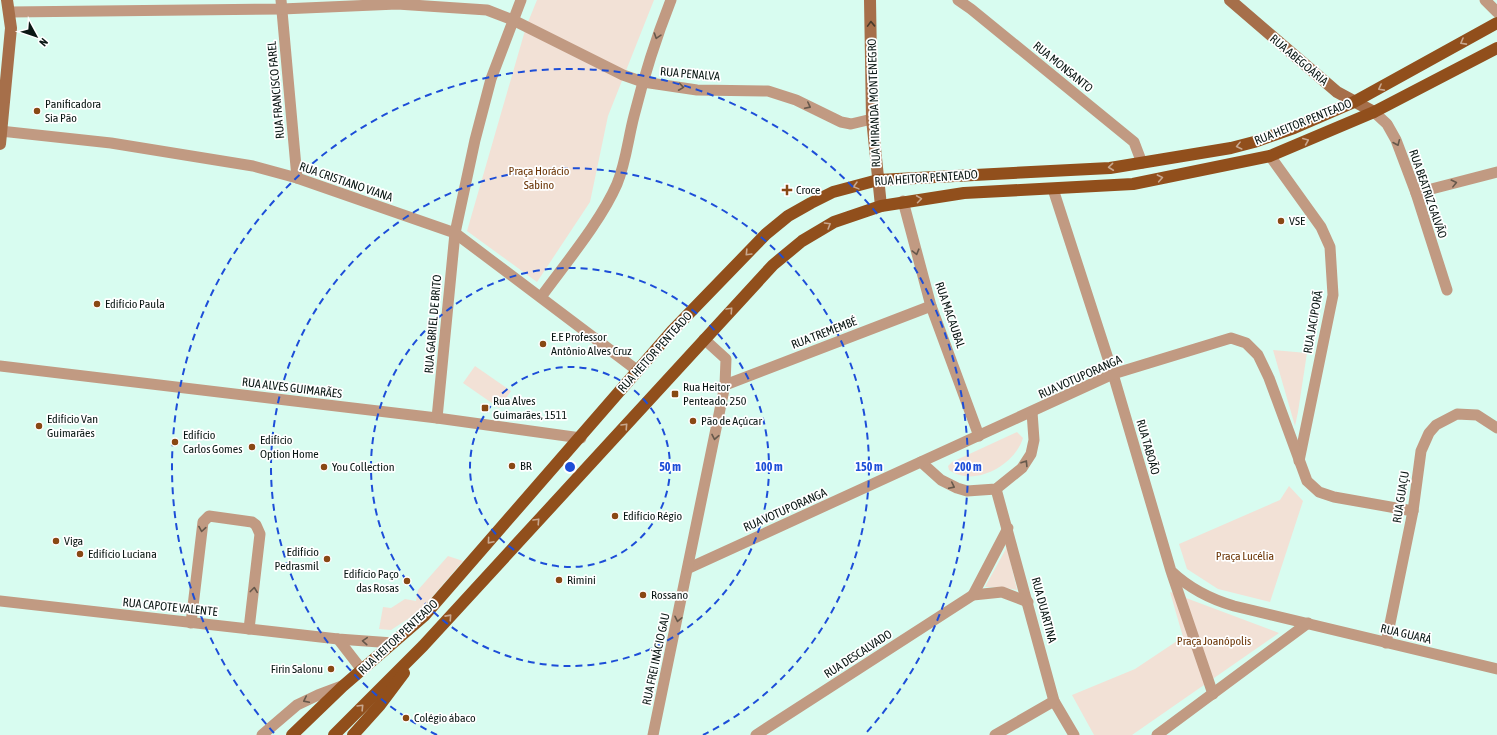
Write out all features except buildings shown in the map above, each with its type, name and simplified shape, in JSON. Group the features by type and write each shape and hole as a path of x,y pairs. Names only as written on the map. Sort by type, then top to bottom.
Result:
{"main road":[{"name":"RUA HEITOR PENTEADO","path":"292,735 343,686 424,616 581,438 672,331 766,234 788,216 833,192 878,180 1110,168 1231,148 1262,140 1354,102 1497,23"},
{"name":"RUA HEITOR PENTEADO","path":"423,646 773,265 802,241 834,222 881,206 903,201 964,193 1132,184 1270,156 1374,112 1497,48"},
{"path":"334,735 423,646"},
{"path":"353,735 380,705 423,646"}],"street":[{"path":"455,233 475,140 491,79 521,0"},
{"path":"541,297 602,211 617,184 627,154 642,82 671,0"},
{"name":"RUA MIRANDA MONTENEGRO","path":"870,0 872,119 881,206"},
{"name":"RUA MONSANTO","path":"958,0 972,9 1134,142 1142,163"},
{"name":"RUA ABEGOÁRIA","path":"1230,0 1337,92 1374,112"},
{"path":"1485,0 1497,12"},
{"name":"RUA PENALVA","path":"9,6 397,4 487,10 513,20 623,75 642,82 697,90 768,92 796,100 841,122 851,124 872,119"},
{"name":"RUA FRANCISCO FAREL","path":"282,5 297,178"},
{"path":"0,144 10,52 9,6"},
{"name":"RUA BEATRIZ GALVÃO","path":"1374,112 1387,124 1396,140 1416,193 1447,290"},
{"name":"RUA CRISTIANO VIANA","path":"1,131 111,143 206,157 253,166 297,178 455,233 638,371"},
{"name":"RUA JACIPORÃ","path":"1270,156 1322,227 1330,247 1333,295 1299,462"},
{"path":"1416,193 1497,172"},
{"name":"RUA TABOÃO","path":"1053,189 1113,374 1171,571"},
{"name":"RUA MACAUBAL","path":"903,201 931,306 979,436"},
{"name":"RUA GABRIEL DE BRITO","path":"436,418 455,233"},
{"name":"RUA TREMEMBÉ","path":"726,385 931,306"},
{"name":"RUA VOTUPORANGA","path":"689,568 1113,374 1231,338 1246,343 1258,355 1269,378 1307,481 1319,492 1334,497 1413,511"},
{"name":"RUA FREI INÁCIO GAU","path":"653,735 726,385 726,359 704,339"},
{"name":"RUA ALVES GUIMARÃES","path":"0,366 436,418 581,438"},
{"path":"921,462 941,480 956,488 967,491 996,489 1022,468 1031,454 1034,440 1032,412"},
{"name":"RUA GUAÇU","path":"1386,643 1413,511 1421,451 1429,433 1436,424 1458,414 1468,413 1477,415 1497,428"},
{"name":"RUA DUARTINA","path":"996,489 1008,528 1054,701 1074,735"},
{"path":"191,623 203,522 209,516 219,517 252,522 256,525 260,534 249,629"},
{"name":"RUA DESCALVADO","path":"973,595 1008,528"},
{"path":"1171,571 1184,584 1215,600 1308,624"},
{"path":"1171,571 1213,694"},
{"name":"RUA DESCALVADO","path":"756,735 973,595 1002,592 1028,602"},
{"name":"RUA CAPOTE VALENTE","path":"0,601 338,639 393,643"},
{"path":"1157,735 1308,624"},
{"name":"RUA GUARÁ","path":"1308,624 1497,669"},
{"path":"338,639 362,670"},
{"name":"RUA HEITOR PENTEADO","path":"262,735 297,705 318,695 343,686"},
{"path":"995,735 1054,701"}],"green space":[{"name":"Praça Horácio Sabino","path":"537,0 654,0 608,116 590,202 537,282 467,231 526,27"},
{"path":"1273,350 1307,353 1295,426"},
{"path":"475,366 511,391 499,408 463,383"},
{"path":"1017,432 1023,438 1019,448 1003,465 981,475 959,475 949,470 948,466 952,462"},
{"name":"Praça Lucélia","path":"1289,486 1303,501 1270,602 1218,589 1187,569 1179,544 1280,500"},
{"path":"1007,547 1017,590 1002,587 985,587"},
{"path":"448,556 463,561 420,611 391,630 379,629 383,607 391,608 405,599 416,601 418,590"},
{"name":"Praça Joanópolis","path":"1170,592 1279,633 1132,735 1094,735 1072,695 1135,669 1183,637"}],"place":[{"name":"Panificadora Sia Pão","path":"37,111"},
{"name":"Croce","path":"787,190"},
{"name":"VSE","path":"1281,221"},
{"name":"Edifício Paula","path":"97,304"},
{"name":"E.E Professor Antônio Alves Cruz","path":"543,344"},
{"name":"Rua Heitor Penteado, 250","path":"675,394"},
{"name":"Rua Alves Guimarães, 1511","path":"485,408"},
{"name":"Pão de Açúcar","path":"693,421"},
{"name":"Edifício Van Guimarães","path":"39,426"},
{"name":"Edifício Carlos Gomes","path":"175,442"},
{"name":"Edifício Option Home","path":"252,447"},
{"name":"BR","path":"512,466"},
{"name":"You Collection","path":"324,467"},
{"name":"Edifício Régio","path":"615,516"},
{"name":"Viga","path":"56,541"},
{"name":"Edifício Luciana","path":"80,554"},
{"name":"Edifício Pedrasmil","path":"327,559"},
{"name":"Rimini","path":"559,580"},
{"name":"Edifício Paço das Rosas","path":"407,581"},
{"name":"Rossano","path":"643,595"},
{"name":"Firin Salonu","path":"331,669"},
{"name":"Colégio ábaco","path":"406,718"}]}
